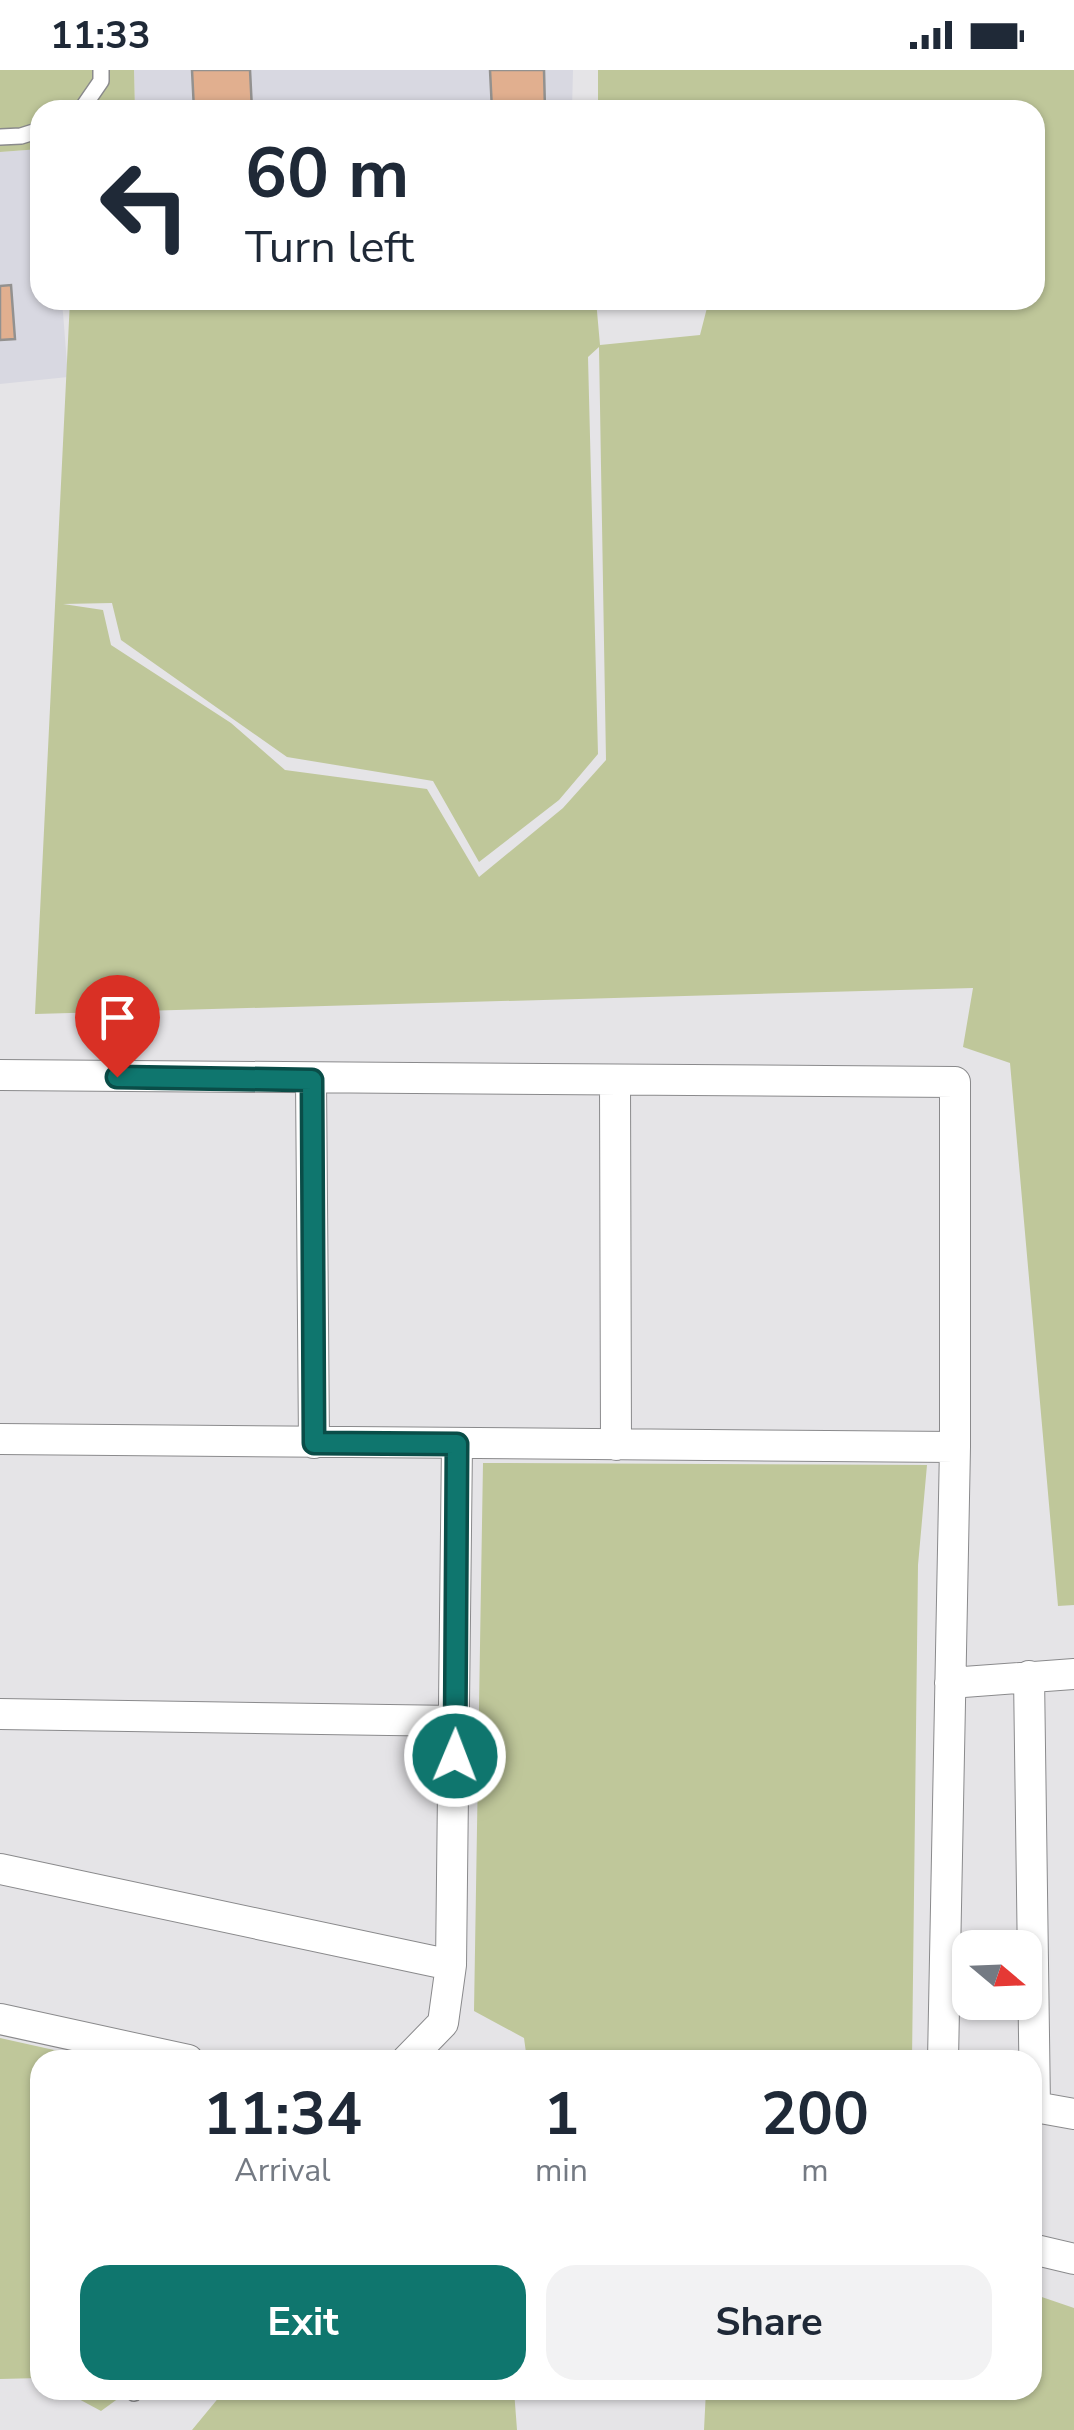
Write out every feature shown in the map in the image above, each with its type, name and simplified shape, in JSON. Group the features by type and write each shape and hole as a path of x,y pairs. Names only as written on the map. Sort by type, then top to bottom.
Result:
{"street":[{"path":"0,1075 954,1082 955,1446 943,2050"},
{"path":"312,1080 314,1443"},
{"path":"615,1082 616,1446"},
{"path":"0,1439 955,1446"},
{"path":"417,2050 443,2024 451,1964 457,1444"},
{"path":"950,1683 1074,1674"},
{"path":"1029,1676 1034,2050"},
{"path":"0,1714 456,1721"},
{"path":"0,1868 451,1964"},
{"path":"0,2019 142,2050"},
{"path":"1042,2108 1074,2114"},
{"path":"1042,2251 1074,2258"}],"lane":[{"path":"87,100 100,80 101,70"},
{"path":"0,137 30,133"}],"shaded area":[{"path":"134,70 573,70 572,100 135,100"},
{"path":"30,150 30,310 63,310 68,377 0,384 0,152"}],"green space":[{"path":"0,70 134,70 135,100 30,100 30,150 0,152"},
{"path":"598,70 1074,70 1074,1605 1058,1606 1010,1063 963,1047 973,988 35,1014 70,310 597,310 600,345 700,335 706,310 1045,310 1045,100 598,100","holes":["599,347 606,760 563,808 479,877 427,789 285,770 231,723 111,645 103,610 63,604 112,603 121,640 287,757 433,781 479,862 559,800 598,754 588,357"]},
{"path":"483,1463 927,1465 918,1565 912,2050 526,2050 524,2038 474,2011"},
{"path":"0,2038 54,2050 30,2050 30,2378 0,2379"},
{"path":"1042,2297 1074,2308 1074,2430 704,2430 706,2400 1042,2400"},
{"path":"81,2400 116,2400 101,2411"},
{"path":"217,2400 515,2400 517,2430 192,2430"}],"building":[{"path":"192,70 250,70 252,100 194,100"},
{"path":"490,70 544,70 545,100 492,100"},
{"path":"11,285 15,339 0,340 0,286"}],"route":[{"path":"117,1077 312,1080 314,1443 457,1444 455,1756"}]}
